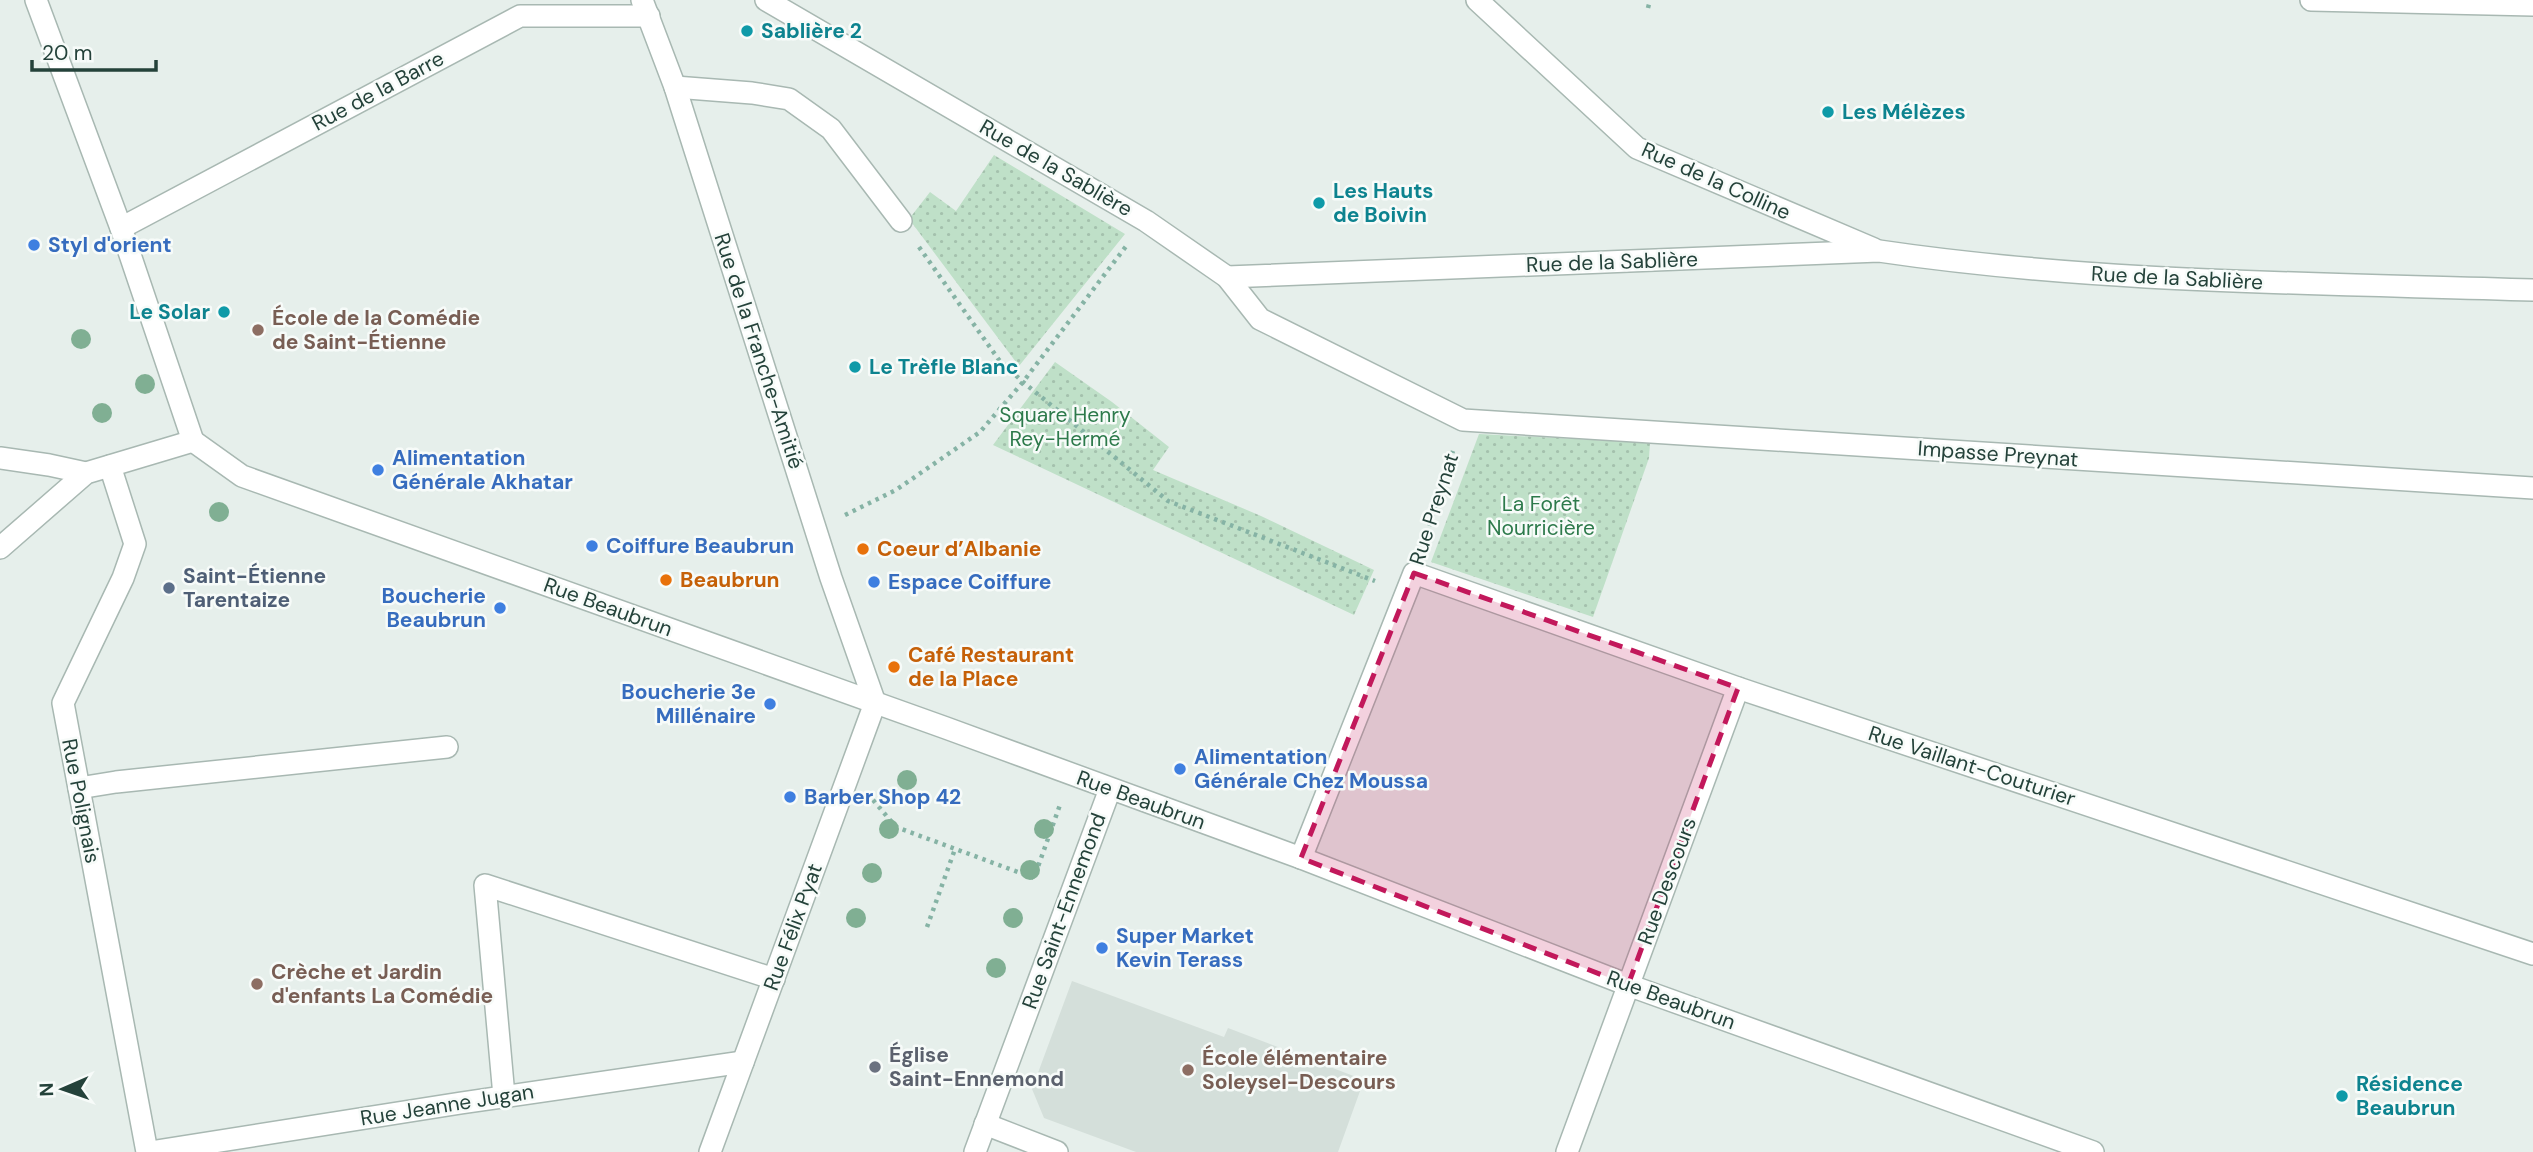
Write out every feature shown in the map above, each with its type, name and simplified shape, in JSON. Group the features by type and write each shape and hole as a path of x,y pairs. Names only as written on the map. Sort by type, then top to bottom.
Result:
{"street":[{"path":"0,548 86,473 193,441 121,228 36,0"},
{"name":"Rue de la Sablière","path":"766,0 1146,220 1227,277 1879,251 1966,264 2127,277 2533,290"},
{"name":"Rue de la Colline","path":"1478,0 1637,148 1879,251"},
{"path":"2311,0 2533,5"},
{"name":"Rue de la Barre","path":"121,228 520,16 645,8"},
{"name":"Rue de la Franche-Amitié","path":"645,8 675,87 875,703"},
{"path":"675,87 789,99 831,129 901,221"},
{"path":"1227,277 1260,319 1463,420"},
{"name":"Impasse Preynat","path":"1463,420 2533,488"},
{"name":"Rue Beaubrun","path":"193,441 242,476 1301,858 1628,985 2093,1152"},
{"path":"0,458 86,473"},
{"name":"Rue Polignais","path":"110,466 135,544 123,578 62,703 148,1152"},
{"name":"Rue Vaillant-Couturier","path":"1414,572 1738,688 2533,954"},
{"name":"Rue Preynat","path":"1301,858 1414,572"},
{"name":"Rue Descours","path":"1567,1152 1738,688"},
{"name":"Rue Félix Pyat","path":"710,1152 875,703"},
{"path":"79,788 130,780 447,747"},
{"name":"Rue Saint-Ennemond","path":"975,1152 1110,789"},
{"path":"504,1096 485,885 774,979"},
{"name":"Rue Jeanne Jugan","path":"148,1152 504,1096 743,1062"},
{"path":"985,1124 1057,1152"}],"path":[{"path":"1648,9 1650,0"},
{"path":"816,528 897,490 980,432 1023,382 1146,220"},
{"path":"901,221 999,360 1168,501 1370,580"},
{"name":"Rue Preynat","path":"1414,572 1463,420"},
{"path":"851,768 876,779 870,797 896,827 1034,878 1070,774"},
{"path":"927,927 955,849"}],"highlighted area":[{"path":"1414,573 1738,688 1628,985 1301,858"}],"shaded area":[{"name":"École élémentaire Soleysel-Descours","path":"1072,981 1224,1037 1228,1028 1364,1080 1338,1152 1136,1152 1044,1118 1032,1089"}],"green space":[{"path":"994,155 1125,234 1019,366 909,219 930,192 956,211"},
{"name":"Square Henry Rey-Hermé","path":"1055,362 1169,447 1153,470 1261,516 1374,570 1354,615 993,445"},
{"name":"La Forêt Nourricière","path":"1479,434 1650,443 1649,458 1593,617 1431,562"}],"place":[{"name":"Sablière 2","path":"747,31"},
{"name":"Les Mélèzes","path":"1828,112"},
{"name":"Les Hauts de Boivin","path":"1319,203"},
{"name":"Styl d'orient","path":"34,245"},
{"name":"Le Solar","path":"224,312"},
{"name":"École de la Comédie de Saint-Étienne","path":"258,330"},
{"name":"Le Trèfle Blanc","path":"855,367"},
{"name":"Alimentation Générale Akhatar","path":"378,470"},
{"name":"Coiffure Beaubrun","path":"592,546"},
{"name":"Coeur d’Albanie","path":"863,549"},
{"name":"Beaubrun","path":"666,580"},
{"name":"Espace Coiffure","path":"874,582"},
{"name":"Saint-Étienne Tarentaize","path":"169,588"},
{"name":"Boucherie Beaubrun","path":"500,608"},
{"name":"Café Restaurant de la Place","path":"894,667"},
{"name":"Boucherie 3e Millénaire","path":"770,704"},
{"name":"Alimentation Générale Chez Moussa","path":"1180,769"},
{"name":"Barber Shop 42","path":"790,797"},
{"name":"Super Market Kevin Terass","path":"1102,948"},
{"name":"Crèche et Jardin d'enfants La Comédie","path":"257,984"},
{"name":"Église Saint-Ennemond","path":"875,1067"},
{"name":"École élémentaire Soleysel-Descours","path":"1188,1070"},
{"name":"Résidence Beaubrun","path":"2342,1096"}]}
